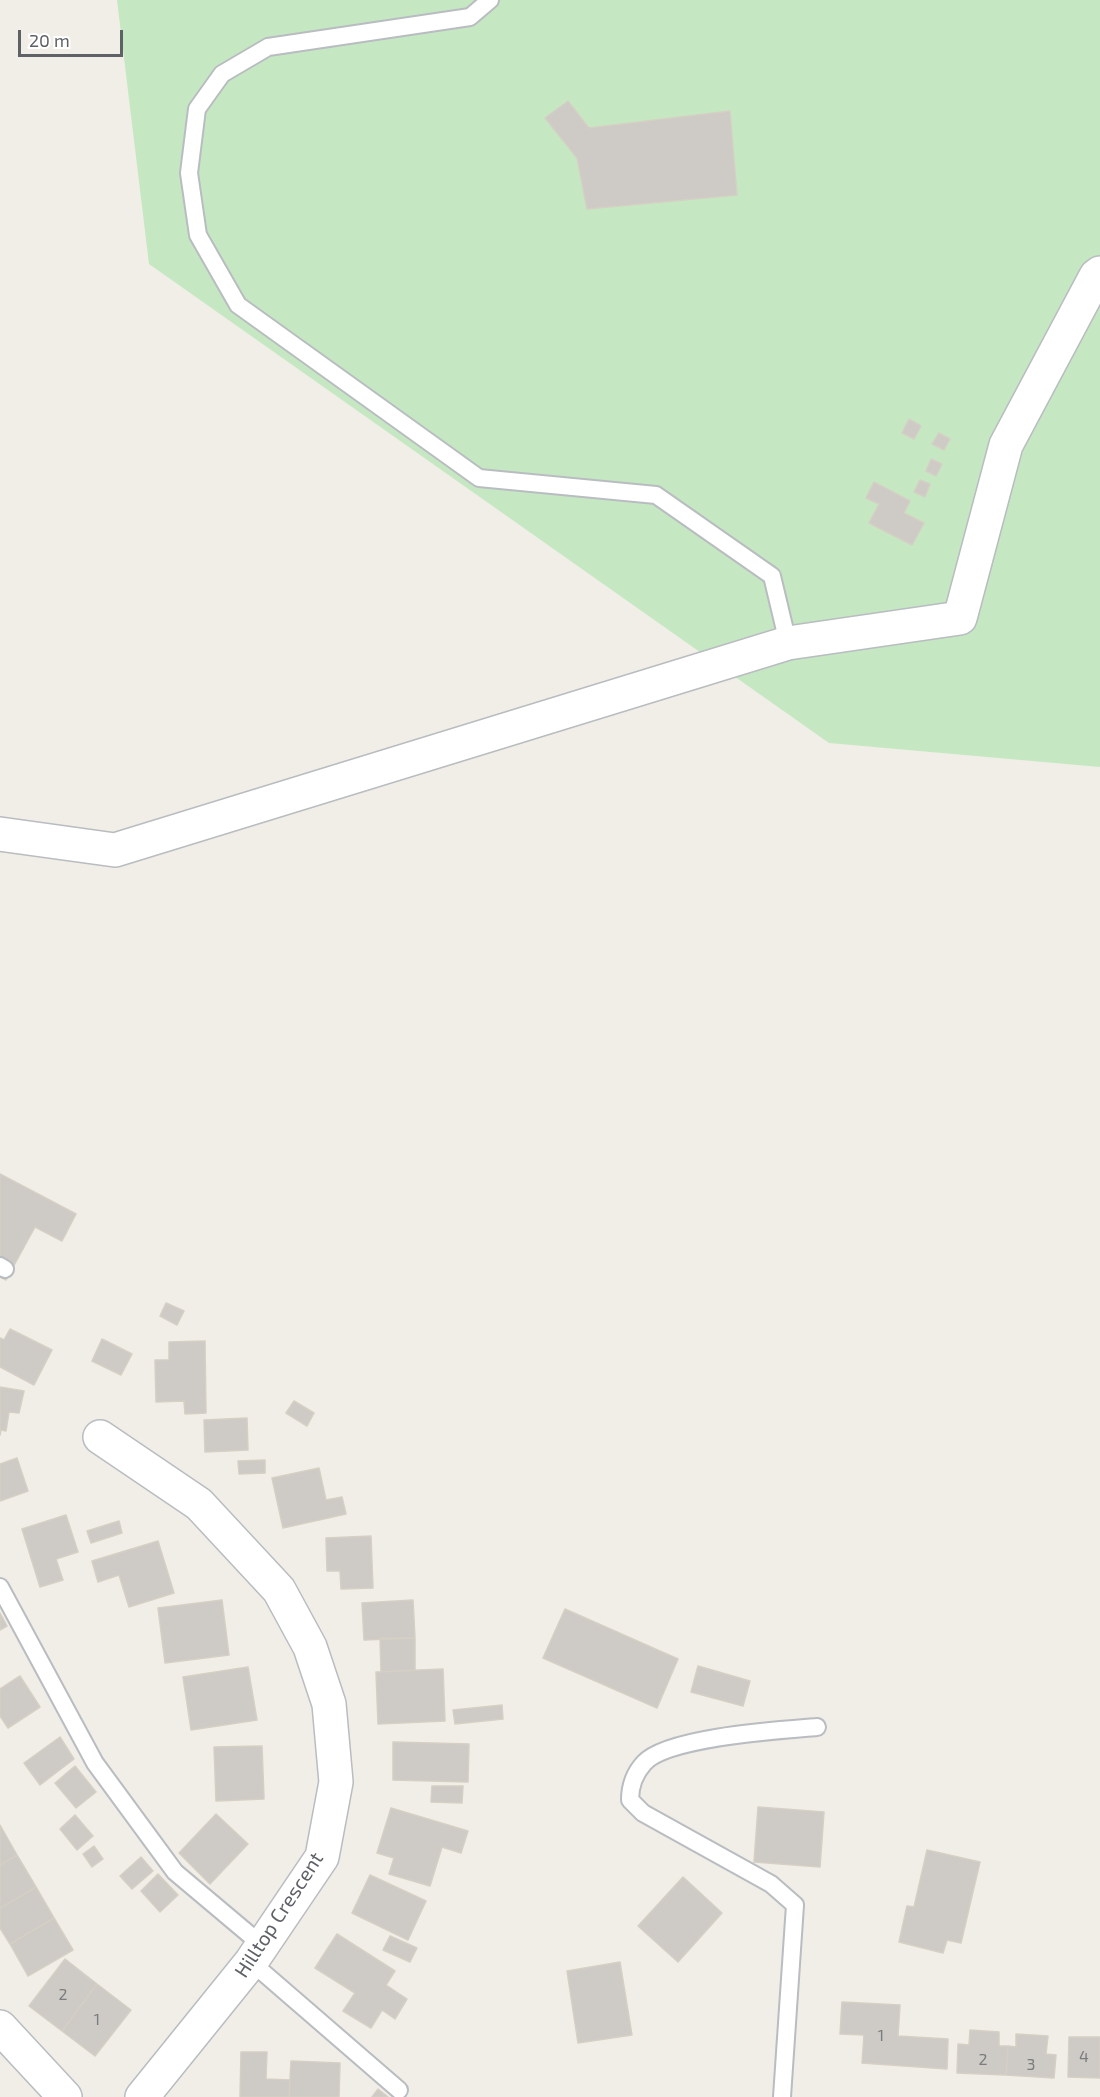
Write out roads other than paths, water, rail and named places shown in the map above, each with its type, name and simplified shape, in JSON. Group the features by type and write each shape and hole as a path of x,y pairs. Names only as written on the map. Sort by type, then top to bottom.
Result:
{"street":[{"path":"0,834 115,850 788,643 960,618 1006,445 1096,276 1100,273"},
{"name":"Hilltop Crescent","path":"100,1437 199,1504 279,1590 310,1647 329,1704 336,1782 322,1857 257,1954 142,2097"},
{"path":"0,2027 65,2097"}],"lane":[{"path":"490,0 470,17 268,47 222,74 197,109 189,173 198,235 238,305 479,478 656,495 772,576 788,643"},
{"path":"0,1587 95,1763 175,1872 399,2090"},
{"path":"782,2097 795,1905 771,1884 643,1813 630,1800 631,1784 645,1761 675,1746 760,1731 818,1727"}]}
